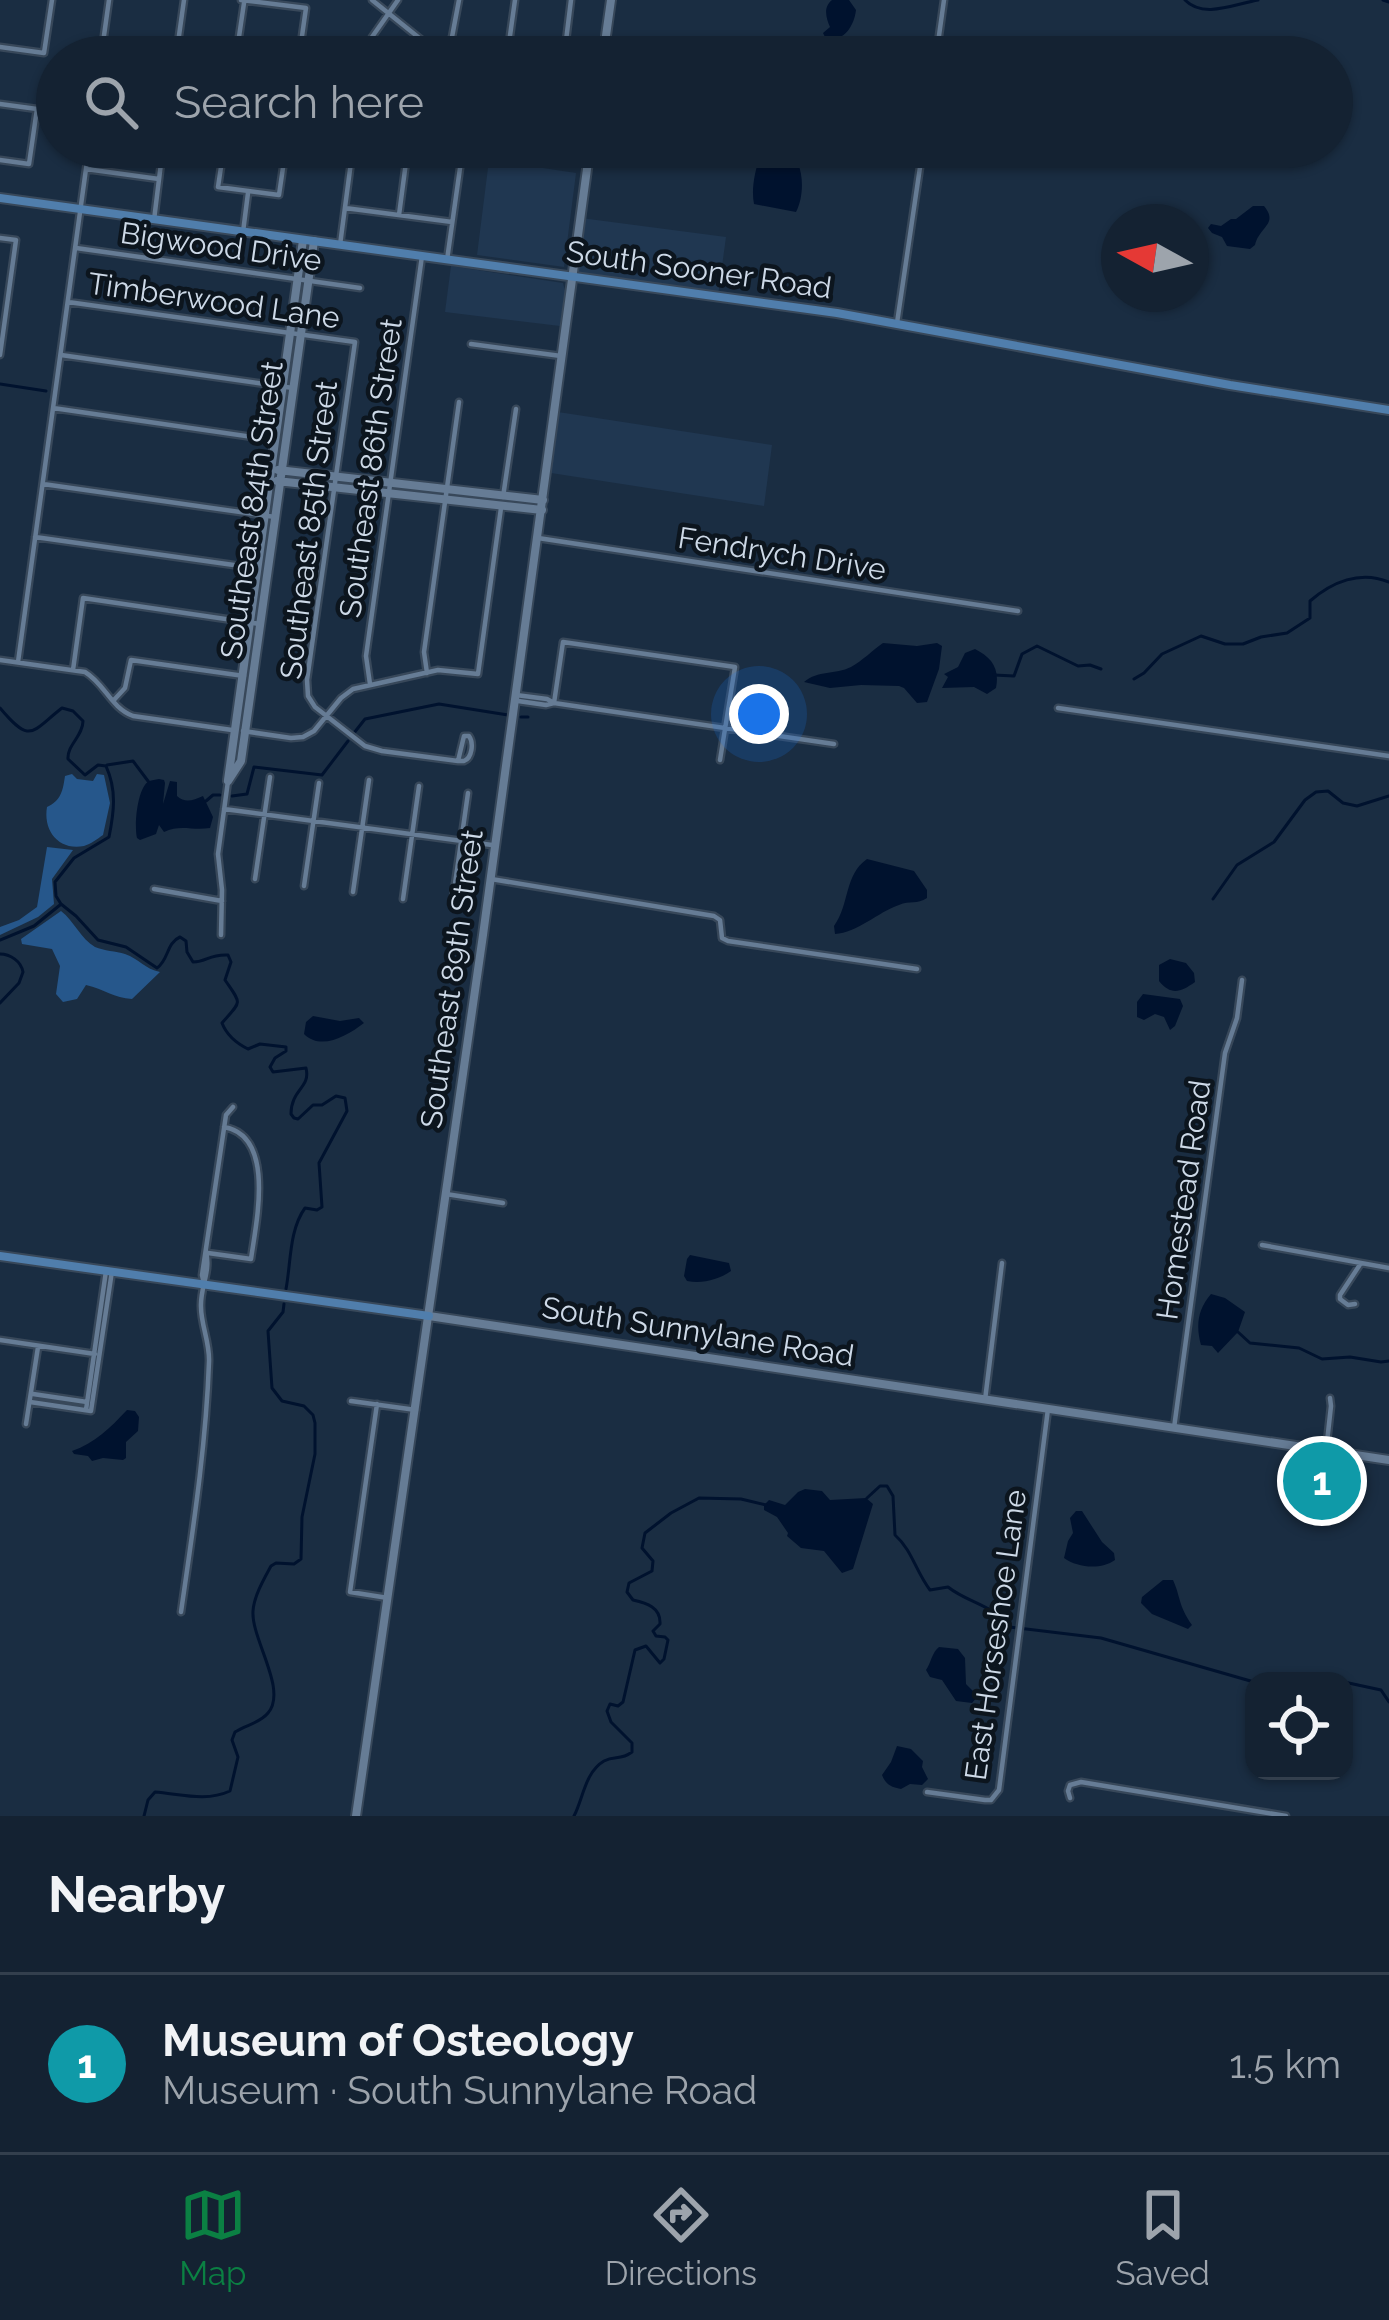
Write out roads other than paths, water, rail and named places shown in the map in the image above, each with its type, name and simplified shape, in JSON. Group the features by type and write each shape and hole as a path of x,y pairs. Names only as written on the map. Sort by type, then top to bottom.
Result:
{"main road":[{"name":"South Sooner Road","path":"0,199 897,323 1389,410"},
{"name":"South Sunnylane Road","path":"0,1256 429,1316"}],"street":[{"path":"47,36 52,0"},
{"path":"104,36 109,0"},
{"path":"178,36 184,0"},
{"path":"238,36 242,0 306,8 302,36"},
{"path":"372,0 415,36"},
{"path":"373,36 398,0"},
{"path":"452,36 459,0"},
{"path":"510,36 515,0"},
{"path":"567,36 572,0"},
{"path":"606,36 611,0"},
{"path":"939,36 944,0"},
{"path":"0,47 36,52"},
{"path":"0,104 36,110"},
{"path":"0,160 29,164 36,117"},
{"path":"154,220 160,168"},
{"path":"221,168 218,187 279,195 283,168"},
{"path":"340,245 350,168"},
{"path":"399,215 405,168"},
{"path":"447,260 460,168"},
{"name":"Southeast 89th Street","path":"356,1816 587,168"},
{"path":"897,323 920,168"},
{"path":"18,662 86,170 159,179"},
{"path":"243,232 248,193"},
{"path":"345,208 452,222"},
{"path":"0,238 16,240 0,356"},
{"name":"Southeast 84th Street","path":"221,935 218,854 228,782 241,760 247,676 309,241"},
{"name":"Bigwood Drive","path":"76,248 360,288"},
{"name":"Southeast 86th Street","path":"370,684 366,656 422,256"},
{"name":"Timberwood Lane","path":"68,302 355,342"},
{"name":"Southeast 85th Street","path":"326,716 312,703 307,688 355,342"},
{"path":"471,344 563,356"},
{"path":"61,355 288,387"},
{"path":"427,673 424,652 459,402"},
{"path":"53,408 280,440"},
{"path":"0,660 93,676 119,709 133,716 291,738 314,731 350,691 370,684 445,670 478,674 516,410"},
{"path":"276,475 543,505"},
{"path":"43,484 270,516"},
{"path":"35,538 262,569"},
{"name":"Fendrych Drive","path":"538,538 1018,611"},
{"path":"73,670 82,598 255,623"},
{"path":"554,703 563,642 735,668 720,760"},
{"path":"112,701 127,683 131,660 247,676"},
{"path":"516,698 834,744"},
{"path":"1058,708 1389,756"},
{"path":"326,716 370,748 458,761"},
{"path":"255,879 270,777"},
{"path":"353,892 369,780"},
{"path":"304,886 319,783"},
{"path":"403,898 419,786"},
{"path":"452,905 468,793"},
{"path":"224,809 495,846"},
{"path":"491,879 714,916 721,923 722,938 728,941 917,969"},
{"path":"154,890 223,901"},
{"name":"Homestead Road","path":"1174,1428 1225,1054 1237,1018 1242,980"},
{"path":"181,1612 198,1494 209,1361 201,1309 202,1275 226,1115 233,1107"},
{"path":"206,1252 250,1258 260,1190 246,1137 224,1127"},
{"path":"446,1194 502,1203"},
{"path":"1262,1245 1389,1268"},
{"path":"985,1400 1002,1263"},
{"path":"1354,1304 1340,1300 1340,1295 1361,1263"},
{"path":"30,1398 89,1407 109,1271"},
{"name":"South Sunnylane Road","path":"429,1316 1389,1460"},
{"path":"0,1340 97,1355"},
{"path":"26,1424 38,1346"},
{"path":"1325,1451 1330,1398"},
{"path":"351,1400 416,1410"},
{"path":"377,1404 350,1592 388,1598"},
{"name":"East Horseshoe Lane","path":"927,1792 988,1800 999,1790 1048,1409"},
{"path":"1070,1798 1070,1785 1081,1782 1286,1816"}],"waterway":[{"path":"1185,0 1201,9 1258,0"},
{"path":"1383,0 1389,2"},
{"path":"0,384 46,391"},
{"path":"1134,679 1162,654 1201,636 1243,644 1287,633 1310,618 1310,601 1337,583 1368,577 1389,582"},
{"path":"994,675 1014,676 1022,654 1037,646 1078,666 1101,669"},
{"path":"354,733 365,719 439,704 508,715"},
{"path":"0,708 25,731 37,728 62,708 73,711 83,721 68,759 85,775 98,765 106,766 112,784 109,837 74,858 55,882 61,904 98,940 126,947 157,968 180,937 193,962 228,955 231,962 225,980 237,1002 222,1023 232,1039 248,1049 260,1044 286,1047 270,1067 273,1072 306,1068 306,1080 292,1106 294,1118 313,1105 336,1096 345,1098 347,1111 319,1163 322,1207 305,1208 300,1217 286,1289"},
{"path":"521,717 528,717"},
{"path":"232,796 247,794 254,767 322,775 348,741"},
{"path":"107,765 133,761 148,781"},
{"path":"1213,899 1237,865 1274,842 1316,792 1328,791 1343,803 1357,806 1389,796"},
{"path":"206,801 220,795"},
{"path":"0,940 34,926 60,905"},
{"path":"0,954 14,959 23,972 0,1003"},
{"path":"144,1816 155,1792 203,1797 230,1791 238,1757 232,1740 235,1732 265,1716 273,1703 272,1678 254,1622 254,1605 271,1566 301,1559 302,1517 315,1454 313,1415 304,1406 282,1401 272,1388 268,1331 284,1304"},
{"path":"1238,1332 1250,1343 1299,1348 1322,1359 1389,1361"},
{"path":"867,1498 880,1486 887,1486 893,1496 895,1535 930,1590 948,1587 996,1614 1009,1627 1101,1638 1245,1679"},
{"path":"574,1816 598,1766 632,1752 632,1743 611,1722 607,1711 610,1704 623,1702 635,1650 646,1646 660,1663 664,1659 668,1640 653,1631 660,1624 658,1614 627,1592 629,1583 652,1571 653,1561 642,1548 645,1533 699,1498 766,1505"},
{"path":"1353,1684 1381,1690 1389,1702"}],"place":[{"name":"Museum of Osteology","path":"1322,1481"}]}
